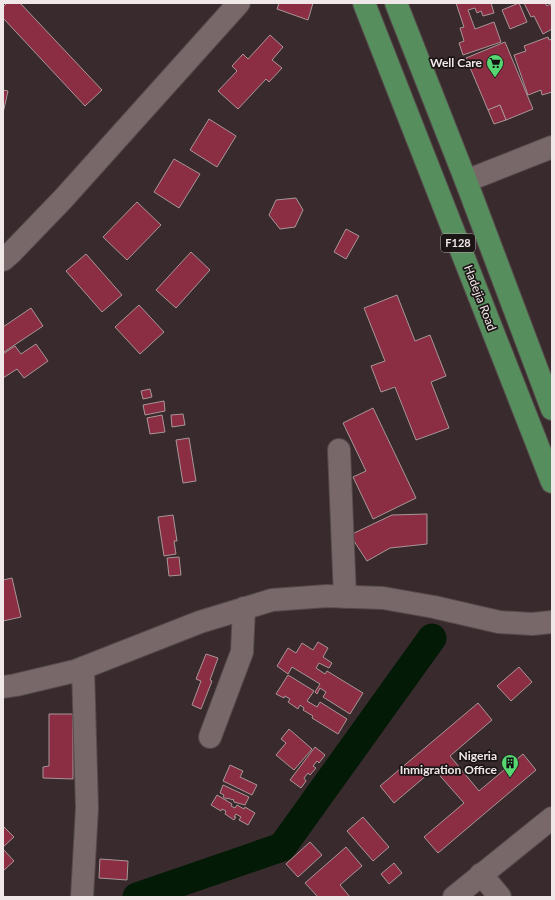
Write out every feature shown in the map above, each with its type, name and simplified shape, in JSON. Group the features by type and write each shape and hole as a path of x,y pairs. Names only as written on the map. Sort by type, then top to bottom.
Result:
{"main road":[{"name":"Hadejia Road","path":"364,3 552,482"},
{"name":"F128","path":"396,3 466,181 552,409"}],"street":[{"path":"3,260 63,199 238,3"},
{"path":"466,181 552,147"},
{"path":"339,450 344,597"},
{"path":"3,687 16,686 83,668 200,622 272,600 327,596 383,598 434,607 499,622 532,624 552,622"},
{"path":"210,737 242,652 244,608"},
{"path":"82,897 87,808 83,668"},
{"path":"454,897 552,818"},
{"path":"481,874 500,897"}],"building":[{"path":"7,3 20,3 102,90 85,106 3,18 3,7"},
{"path":"279,3 313,3 308,20 277,9"},
{"path":"456,3 491,3 494,13 483,16 481,11 477,13 475,8 468,10 475,29 494,22 501,42 463,55 459,43 464,41 460,28 464,27"},
{"path":"519,3 527,22 510,29 502,10"},
{"path":"524,3 545,3 547,6 550,4 552,8 552,29 543,34 534,16 531,17"},
{"path":"270,35 283,47 272,60 282,68 269,82 266,79 238,109 218,91 237,71 232,66 243,54 248,59"},
{"path":"548,37 549,40 552,39 552,92 542,95 541,90 528,95 514,55 526,51 524,46"},
{"path":"505,42 533,109 506,120 500,105 488,110 466,58"},
{"path":"3,90 8,91 3,113"},
{"path":"500,105 506,120 494,124 488,110"},
{"path":"209,119 236,136 217,167 190,150"},
{"path":"174,159 200,174 179,208 154,192"},
{"path":"296,198 303,210 295,227 280,229 269,215 276,200"},
{"path":"137,202 161,225 127,260 103,237"},
{"path":"346,229 359,236 346,259 334,252"},
{"path":"191,252 210,270 176,308 156,290"},
{"path":"86,254 122,295 102,312 66,271"},
{"path":"397,295 415,341 430,335 446,376 431,382 449,428 416,440 395,387 381,392 371,366 385,361 364,308"},
{"path":"139,305 164,332 140,354 115,327"},
{"path":"31,308 43,326 4,352 3,327"},
{"path":"36,344 48,361 24,378 17,369 3,378 3,354 15,346 21,354"},
{"path":"150,389 152,397 143,399 141,391"},
{"path":"164,401 165,411 145,415 143,405"},
{"path":"373,408 416,498 373,519 353,477 366,471 343,423"},
{"path":"183,414 185,425 172,427 171,415"},
{"path":"162,415 165,432 150,434 147,418"},
{"path":"189,438 196,481 183,483 176,440"},
{"path":"427,514 427,544 390,548 367,561 350,535 392,515"},
{"path":"173,515 177,541 174,541 176,554 164,556 158,517"},
{"path":"179,557 181,575 169,576 167,558"},
{"path":"12,578 21,617 3,621 3,580"},
{"path":"318,642 328,648 323,657 332,663 329,668 319,663 316,668 325,674 327,671 363,693 350,714 323,697 326,692 320,688 317,694 315,692 320,684 292,667 288,674 277,666 288,648 296,653 302,643 313,650"},
{"path":"206,654 218,658 210,680 212,681 201,709 192,705 201,681 196,679"},
{"path":"519,667 532,682 511,701 497,686"},
{"path":"288,675 314,691 307,701 317,707 320,702 347,719 338,734 312,718 313,716 303,710 304,708 300,705 298,709 288,702 290,699 276,694"},
{"name":"Nigeria Inmigration Office","path":"478,703 492,720 450,756 479,791 523,754 536,770 438,853 424,837 464,803 434,769 394,803 380,786"},
{"path":"49,714 73,714 73,779 43,778 43,767 49,766"},
{"path":"289,729 312,749 294,770 276,755 286,743 281,739"},
{"path":"315,747 325,755 319,763 317,761 313,766 316,768 310,775 308,773 304,778 306,781 301,788 290,780"},
{"path":"230,765 243,771 240,777 257,785 252,795 223,781"},
{"path":"223,785 249,797 245,805 234,802 233,799 223,797 224,795 220,793"},
{"path":"217,795 232,804 231,806 235,808 237,805 244,809 245,807 255,813 248,825 239,820 241,817 236,814 234,820 225,814 226,811 222,809 221,811 211,805"},
{"path":"363,817 389,847 373,861 347,831"},
{"path":"3,826 14,837 3,847"},
{"path":"310,842 322,855 298,877 286,864"},
{"path":"346,847 362,866 340,885 350,897 318,897 305,883"},
{"path":"3,849 14,861 3,871"},
{"path":"100,859 128,861 127,880 99,878"},
{"path":"394,863 402,873 389,884 381,874"}],"waterway":[{"path":"137,897 282,847 432,638"}],"place":[{"name":"Well Care","path":"495,78"},
{"name":"Nigeria Inmigration Office","path":"510,778"}]}
